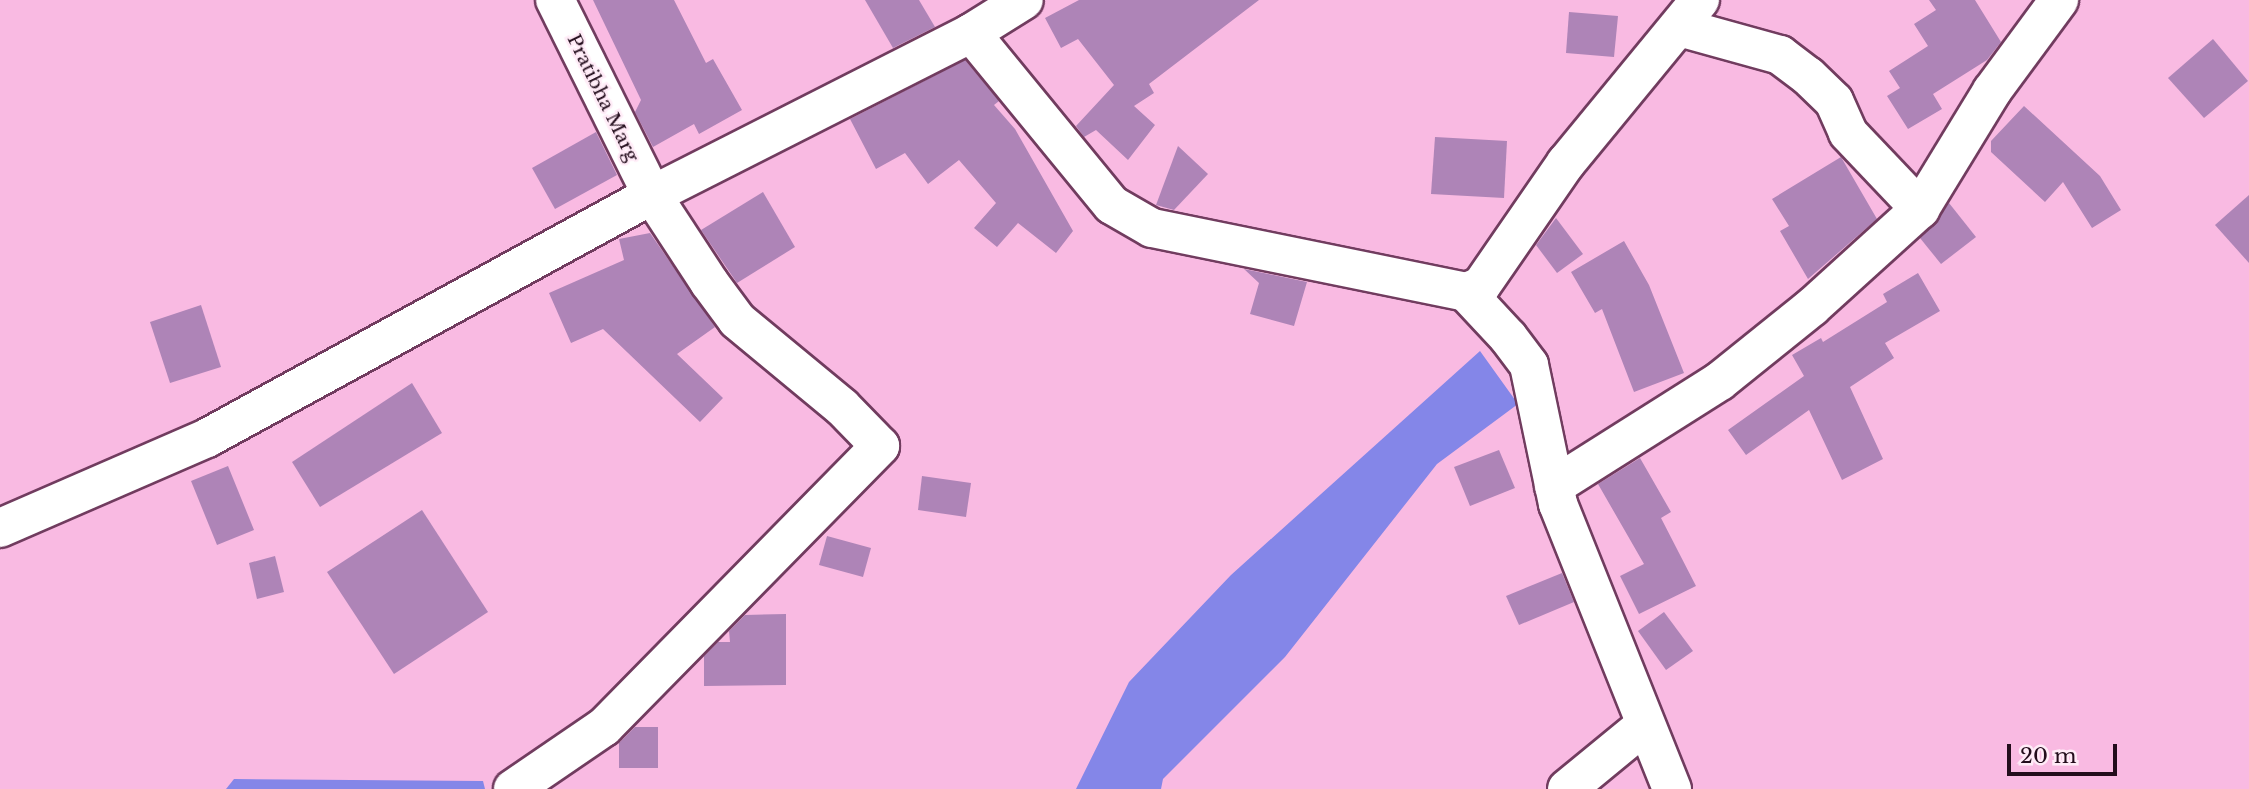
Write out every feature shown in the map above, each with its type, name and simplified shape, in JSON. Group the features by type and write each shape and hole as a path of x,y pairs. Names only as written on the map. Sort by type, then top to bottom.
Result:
{"street":[{"name":"Pratibha Marg","path":"513,789 604,727 880,446 842,407 737,320 652,195 555,0"},
{"path":"0,528 207,438 652,195 971,33 1024,0"},
{"path":"1554,486 1720,381 1812,307 1920,209 1992,91 2059,0"},
{"path":"971,33 1112,205 1152,228 1466,292 1481,286 1566,163 1690,14 1780,55 1808,76 1834,101 1848,133 1920,209"},
{"path":"1466,292 1529,365 1554,486 1672,789"},
{"path":"1567,789 1645,725"}],"shaded area":[{"path":"1480,351 1518,404 1437,464 1285,657 1163,779 1161,789 1076,789 1129,682 1231,575"},
{"path":"234,779 483,781 485,789 226,789"}],"building":[{"path":"593,0 674,0 706,63 713,59 742,110 699,134 694,124 653,147 635,112 641,100"},
{"path":"865,0 919,0 935,27 893,48"},
{"path":"1079,0 1259,0 1149,84 1154,93 1134,106 1155,125 1128,160 1096,130 1084,137 1076,126 1114,85 1078,39 1061,48 1045,18"},
{"path":"1929,0 1975,0 2001,42 1987,60 1933,94 1942,109 1908,129 1887,96 1900,88 1889,71 1928,46 1914,24 1936,10"},
{"path":"1569,12 1618,16 1614,57 1566,53"},
{"path":"2213,39 2248,81 2204,118 2168,78"},
{"path":"965,60 999,101 994,105 1015,129 1073,231 1056,253 1018,223 997,247 974,228 996,203 959,160 928,184 905,153 876,169 850,119"},
{"path":"2024,106 2100,176 2121,210 2092,228 2063,182 2045,202 1991,152 1991,141"},
{"path":"596,132 617,175 555,209 532,168"},
{"path":"1435,137 1507,141 1504,198 1431,194"},
{"path":"1178,146 1208,174 1174,210 1156,205"},
{"path":"1841,157 1877,219 1808,279 1780,231 1789,226 1772,199"},
{"path":"763,192 795,247 737,283 701,230"},
{"path":"2249,195 2249,263 2215,225"},
{"path":"1949,203 1976,237 1941,264 1920,238"},
{"path":"1556,218 1583,254 1557,273 1536,245"},
{"path":"650,233 715,327 677,354 723,398 700,422 603,329 571,343 549,293 624,260 619,239"},
{"path":"1624,241 1649,285 1684,373 1634,392 1602,309 1595,313 1571,272"},
{"path":"1244,269 1307,282 1294,326 1250,314 1259,283"},
{"path":"1918,273 1940,311 1885,343 1894,358 1850,387 1883,459 1842,480 1809,410 1746,455 1728,430 1804,376 1792,355 1821,338 1823,342 1887,302 1883,294"},
{"path":"201,305 221,367 170,383 150,322"},
{"path":"412,383 442,433 320,507 292,462"},
{"path":"1499,450 1515,488 1470,506 1454,467"},
{"path":"1640,458 1671,512 1661,518 1696,586 1639,614 1620,576 1644,564 1598,484"},
{"path":"228,466 254,530 217,545 191,481"},
{"path":"922,476 971,483 966,517 918,510"},
{"path":"422,510 488,612 394,674 327,572"},
{"path":"827,536 871,548 863,577 819,565"},
{"path":"275,556 284,592 257,599 249,563"},
{"path":"1562,573 1574,602 1519,625 1506,596"},
{"path":"1664,612 1693,651 1666,670 1638,631"},
{"path":"786,614 786,685 704,686 704,656 718,642 730,642 729,631 745,615"},
{"path":"635,727 658,727 658,768 619,768 619,743"}]}
